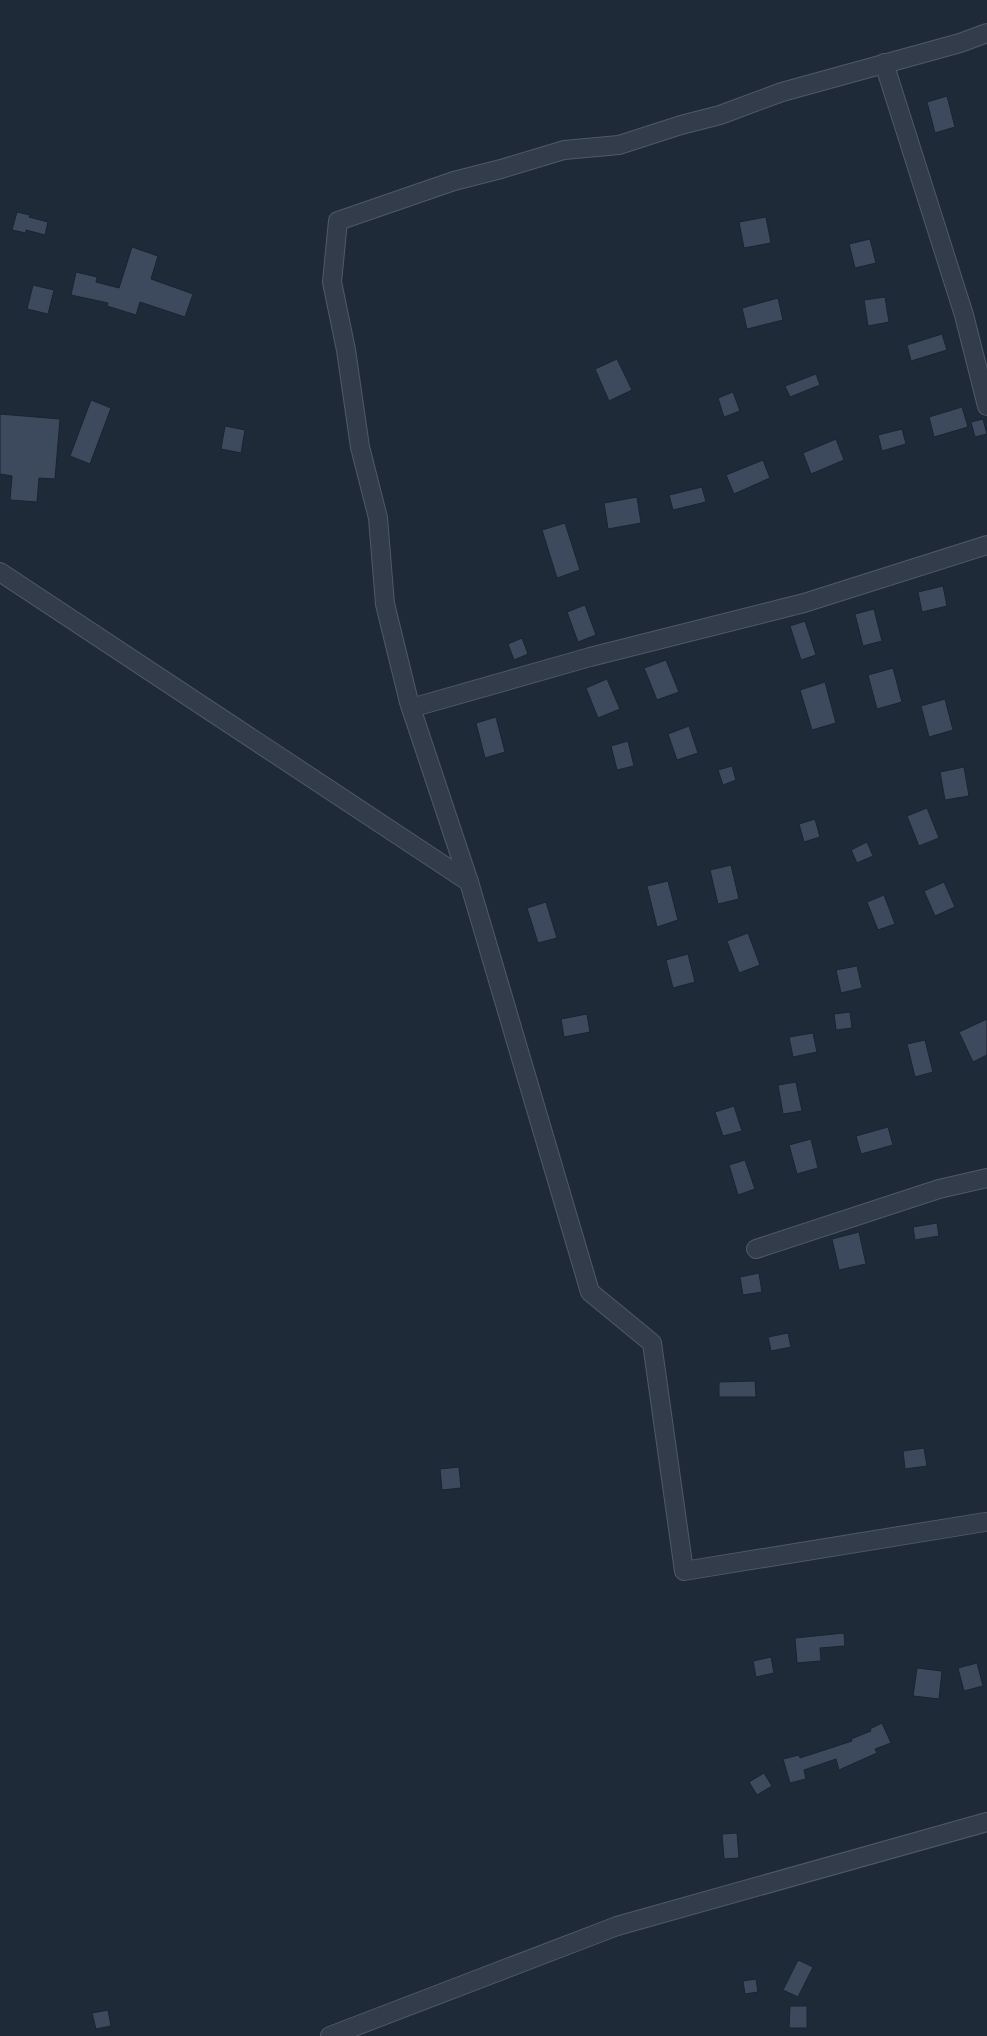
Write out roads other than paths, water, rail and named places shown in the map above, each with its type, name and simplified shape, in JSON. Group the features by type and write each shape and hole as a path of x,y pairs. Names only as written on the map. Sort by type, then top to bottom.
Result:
{"street":[{"path":"985,1522 684,1571 652,1342 590,1292 468,882 411,708 385,604 378,518 360,447 346,350 332,282 338,221 454,181 564,150 619,145 720,114 782,92 960,44 987,33"},
{"path":"884,63 964,315 987,406"},
{"path":"411,708 590,656 804,604 987,545"},
{"path":"0,572 468,882"},
{"path":"756,1249 939,1189 987,1178"},
{"path":"330,2036 617,1926 987,1822"}]}
